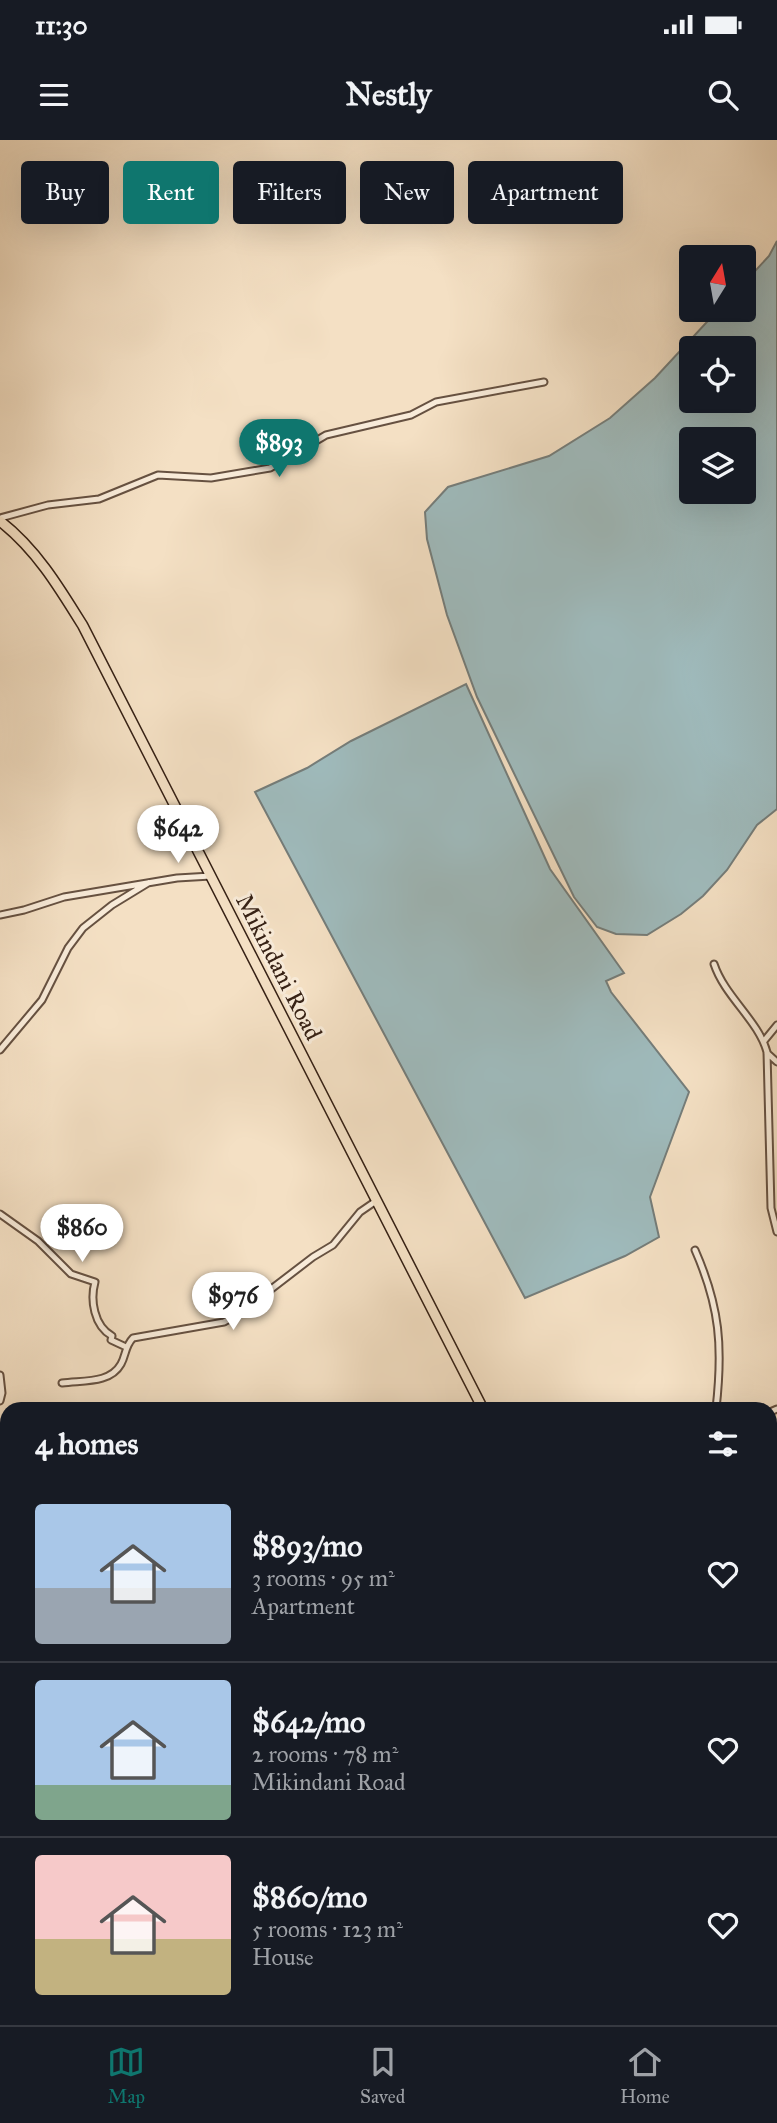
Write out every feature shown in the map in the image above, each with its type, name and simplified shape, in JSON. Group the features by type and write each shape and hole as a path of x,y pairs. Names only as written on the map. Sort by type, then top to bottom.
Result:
{"highway":[{"name":"Mikindani Road","path":"0,520 17,534 37,557 83,626 479,1402"}],"street":[{"path":"0,520 48,505 99,499 158,475 211,478 270,468 326,435 411,415 436,402 544,382"},
{"path":"0,915 64,897 211,876"},
{"path":"0,1050 42,1000 68,948 83,928 112,905 148,883"},
{"path":"714,964 721,983 764,1041 768,1053 770,1195 776,1228"},
{"path":"764,1041 777,1025"},
{"path":"768,1053 777,1062"},
{"path":"768,1138 777,1137"},
{"path":"770,1195 777,1188"},
{"path":"62,1382 108,1376 120,1366 126,1347 133,1338 224,1322 240,1313 313,1257 333,1245 360,1212 376,1201"},
{"path":"0,1214 38,1241 71,1274 95,1282 92,1304 98,1318 107,1334 112,1336 111,1340 126,1347"},
{"path":"695,1250 710,1287 719,1332 717,1402"},
{"path":"0,1375 0,1401"}],"water":[{"path":"777,241 777,809 757,825 727,870 703,896 681,914 647,935 616,934 597,927 574,897 477,697 447,615 427,539 425,512 448,487 549,456 610,418 655,378 679,352 679,413 756,413 756,336 694,336 707,322 756,322 756,270 769,256"},
{"path":"466,684 550,869 624,973 606,981 611,992 689,1092 650,1197 659,1237 625,1256 525,1298 255,792 307,768 351,741"}]}
